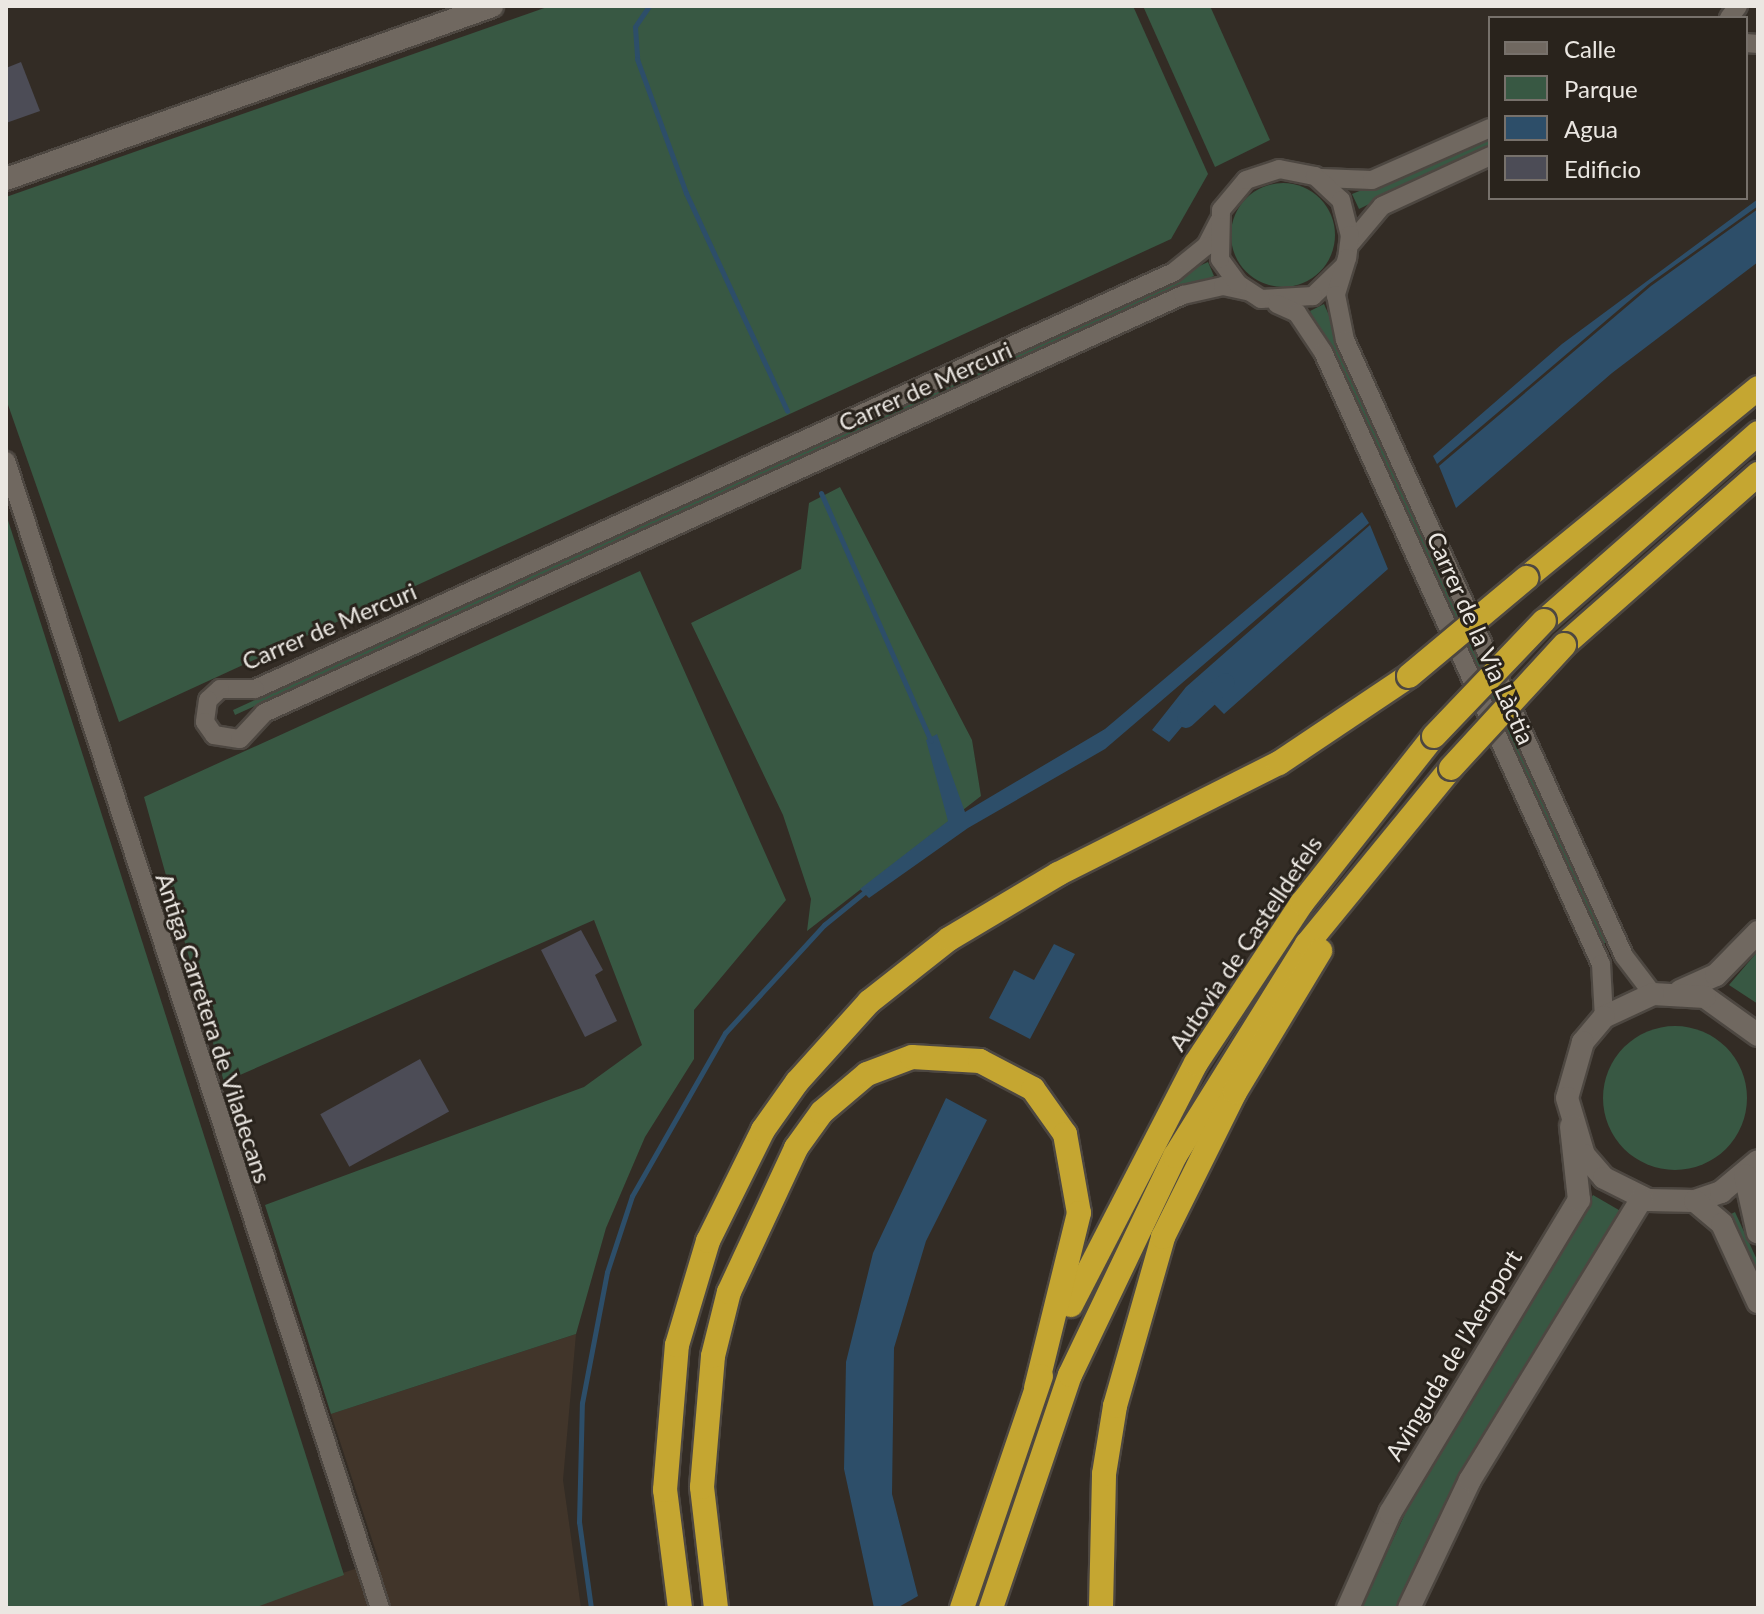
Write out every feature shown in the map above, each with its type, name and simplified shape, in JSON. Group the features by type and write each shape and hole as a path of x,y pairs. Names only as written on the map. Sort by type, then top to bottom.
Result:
{"highway":[{"path":"680,1608 665,1490 677,1345 714,1228 763,1130 797,1082 869,1002 949,939 1058,874 1279,763 1409,676 1758,388"},
{"name":"Autovia de Castelldefels","path":"962,1608 1036,1388 1113,1216 1196,1063 1302,903 1434,736 1544,621 1758,433"},
{"path":"991,1608 1070,1375 1134,1234 1270,999 1451,768 1564,645 1758,474"},
{"path":"1101,1608 1104,1474 1115,1406 1163,1237 1235,1092 1340,910"},
{"path":"716,1608 702,1487 713,1356 729,1292 796,1148 822,1112 867,1074 912,1057 980,1061 1033,1089 1065,1134 1079,1213 1036,1388"}],"street":[{"path":"6,179 492,6"},
{"path":"1488,129 1372,180 1315,176 1291,169 1255,175 1227,198 1219,221 1220,259 1247,291 1271,301 1313,296 1343,267 1362,222 1382,206 1488,157"},
{"path":"1315,176 1346,212 1349,249"},
{"name":"Carrer de Mercuri","path":"1219,221 1206,246 1174,272 255,689 220,689 208,700 205,722 214,735 240,739 264,713 1183,295 1223,286 1247,291"},
{"name":"Carrer de la Via Làctia","path":"1343,267 1336,311 1345,340 1624,956 1653,994"},
{"name":"Carrer de la Via Làctia","path":"1271,301 1297,313 1323,352 1601,964 1604,1017"},
{"name":"Antiga Carretera de Viladecans","path":"6,461 380,1608"},
{"path":"1604,1017 1653,994 1679,992 1716,975 1758,932"},
{"path":"1679,992 1732,1010 1758,1035"},
{"name":"Avinguda de l'Aeroport","path":"1348,1608 1390,1513 1579,1200 1571,1126 1571,1068 1604,1017"},
{"path":"1571,1126 1604,1178 1642,1198 1695,1201 1752,1168 1758,1233"},
{"path":"1409,1608 1470,1480 1642,1198"},
{"path":"1695,1201 1722,1224 1758,1302"}],"shaded area":[{"path":"576,1334 563,1480 581,1608 237,1608 379,1561 331,1414"}],"green space":[{"path":"550,6 1133,6 1208,174 1171,239 119,722 6,399 6,197"},
{"path":"1143,6 1210,6 1270,140 1215,167"},
{"path":"1488,139 1488,146 1359,209 1352,194"},
{"path":"1283,183 1303,187 1320,198 1331,215 1335,235 1331,255 1320,272 1303,283 1283,287 1263,283 1246,272 1235,255 1231,235 1235,215 1246,198 1263,187"},
{"path":"1208,262 1214,276 235,715 233,710"},
{"path":"1324,304 1607,942 1602,945 1310,311"},
{"path":"840,487 972,740 981,796 807,931 811,899 783,815 691,623 801,569 809,503"},
{"path":"6,514 344,1575 254,1608 6,1608"},
{"path":"640,571 786,900 694,1010 694,1059 645,1137 606,1228 576,1334 331,1414 265,1205 584,1087 642,1045 594,920 224,1082 144,797"},
{"path":"1758,951 1758,1004 1729,985"},
{"path":"1675,1026 1702,1032 1726,1047 1741,1071 1747,1098 1741,1125 1726,1149 1702,1164 1675,1170 1648,1164 1624,1149 1609,1125 1603,1098 1609,1071 1624,1047 1648,1032"},
{"path":"1593,1195 1624,1213 1471,1460 1400,1608 1361,1608 1439,1441"},
{"path":"1735,1212 1758,1262 1758,1280 1729,1215"}],"water":[{"path":"1758,199 1758,206 1649,284 1437,464 1433,456 1562,344"},
{"path":"1758,209 1758,262 1612,373 1456,508 1439,466 1651,286"},
{"path":"1362,512 1369,523 1105,749 968,828 869,898 860,889 948,821 926,740 937,734 965,812 1105,729"},
{"path":"1370,525 1388,569 1224,714 1207,697 1169,742 1152,730 1186,687"},
{"path":"1054,944 1075,954 1030,1039 989,1018 1014,970 1034,980"},
{"path":"946,1098 987,1120 926,1241 894,1348 892,1494 918,1596 897,1608 874,1608 844,1469 846,1362 873,1253"}],"building":[{"path":"21,62 40,111 6,123 6,68"},
{"path":"581,930 603,970 595,975 617,1021 585,1037 541,950"},
{"path":"420,1059 449,1111 349,1167 320,1114"}],"waterway":[{"path":"649,6 635,27 637,59 686,193 787,411"},
{"path":"821,493 931,741"},
{"path":"1186,719 1226,682"},
{"path":"591,1608 579,1522 582,1403 607,1272 632,1196 725,1033 824,925 867,890"}]}
